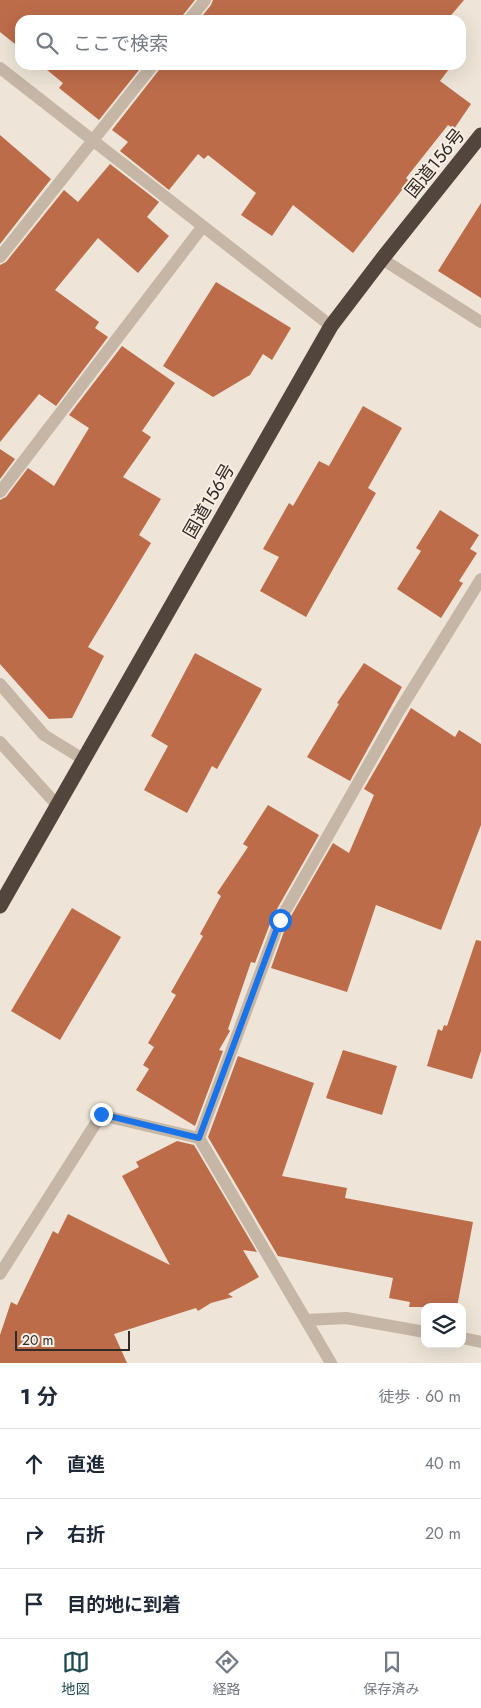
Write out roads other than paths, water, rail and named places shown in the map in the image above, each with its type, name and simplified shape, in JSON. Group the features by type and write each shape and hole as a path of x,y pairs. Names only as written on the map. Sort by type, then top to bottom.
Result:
{"highway":[{"name":"国道156号","path":"0,906 331,326 481,135"}],"street":[{"path":"193,15 205,0"},
{"path":"0,68 331,326"},
{"path":"0,257 149,70"},
{"path":"0,492 203,226"},
{"path":"382,259 481,322"},
{"path":"199,1138 280,920 399,711 481,579"},
{"path":"0,684 44,735 83,759"},
{"path":"0,742 57,805"},
{"path":"0,1274 101,1114 199,1138 331,1363"},
{"path":"306,1320 346,1318 421,1331"},
{"path":"466,1339 481,1342"}]}
